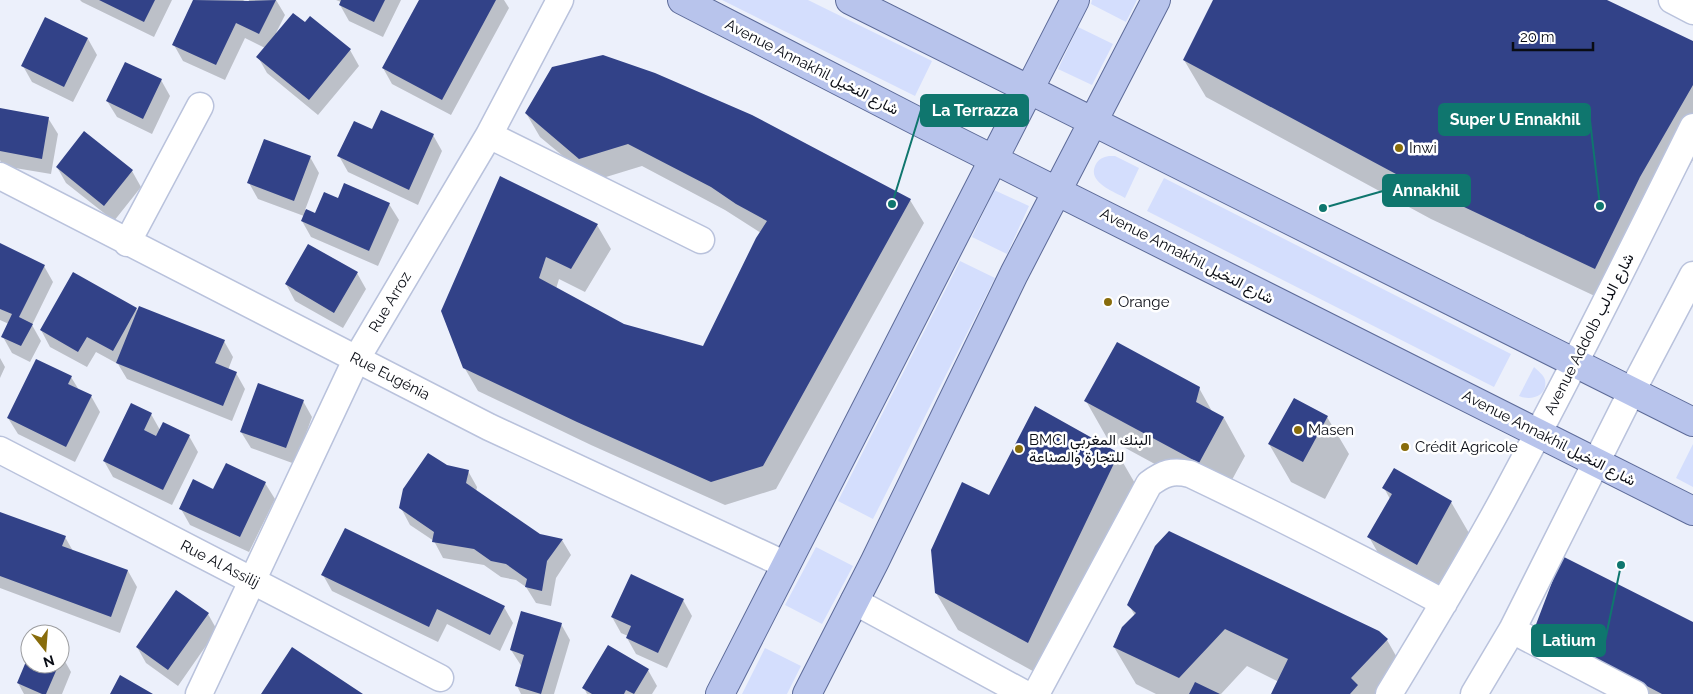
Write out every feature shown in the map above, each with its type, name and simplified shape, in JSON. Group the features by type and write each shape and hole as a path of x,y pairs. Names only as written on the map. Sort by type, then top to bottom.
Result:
{"main road":[{"name":"Avenue Annakhil شارع النخيل","path":"682,0 995,160 1693,511"},
{"path":"850,0 1693,422"},
{"path":"720,694 995,160 1075,0"},
{"path":"807,694 1014,274 1156,0"}],"street":[{"name":"Rue Arroz","path":"199,694 357,358 489,135 560,0"},
{"path":"1672,0 1693,10"},
{"path":"127,243 200,106"},
{"name":"Avenue Addolb شارع الدلب","path":"1389,694 1444,603 1508,489 1575,363 1693,127"},
{"path":"489,135 701,240"},
{"name":"Rue Eugénia","path":"0,176 127,243 357,358 489,427 786,565"},
{"path":"1474,694 1512,630 1632,391 1693,275"},
{"name":"Rue Al Assilij","path":"0,450 440,678"},
{"path":"1036,694 1148,484 1160,475 1176,471 1190,474 1273,513 1444,603"},
{"path":"854,601 1025,694"},
{"path":"1512,630 1635,694"}],"shaded area":[{"path":"722,0 808,0 932,61 915,96"},
{"path":"1092,0 1137,0 1126,22 1091,4"},
{"path":"1078,27 1113,44 1092,85 1058,69"},
{"path":"1115,156 1139,168 1125,198 1102,185 1095,176 1094,170 1097,162 1101,158"},
{"path":"1164,178 1511,354 1494,387 1147,211"},
{"path":"994,190 1029,206 1007,254 972,237"},
{"path":"960,261 995,278 873,519 838,501"},
{"path":"1534,367 1545,380 1544,390 1533,398 1519,396"},
{"path":"1693,444 1693,487 1676,478"},
{"path":"816,547 853,566 822,624 785,605"},
{"path":"765,648 801,666 787,694 742,694"}],"building":[{"path":"99,0 155,0 144,22"},
{"path":"193,0 276,0 259,34 236,23 216,65 172,45"},
{"path":"341,0 385,0 374,22 339,5"},
{"path":"419,0 496,0 442,100 382,68"},
{"path":"1213,0 1607,0 1693,41 1693,85 1640,177 1595,269 1409,181 1183,60"},
{"path":"293,13 305,22 310,16 351,49 309,100 256,57"},
{"path":"45,17 88,38 64,87 21,66"},
{"path":"603,55 655,73 752,115 911,199 763,466 711,482 463,368 441,311 500,176 598,224 571,269 546,257 539,278 624,324 703,346 756,238 767,221 736,204 711,187 628,144 579,159 525,113 552,67"},
{"path":"125,62 162,79 143,119 106,101"},
{"path":"0,108 49,117 42,159 0,151"},
{"path":"381,110 434,134 409,190 337,156 354,121 372,129"},
{"path":"84,131 133,170 104,206 56,167"},
{"path":"264,139 311,156 294,201 247,183"},
{"path":"344,183 390,203 369,251 301,221 306,209 315,213 324,192 338,198"},
{"path":"0,243 45,265 19,317 33,324 21,346 1,337 12,314 0,309"},
{"path":"308,244 358,272 334,313 285,284"},
{"path":"73,272 137,308 113,351 87,337 78,352 40,330"},
{"path":"139,306 225,340 215,363 237,372 223,406 116,363"},
{"path":"1117,342 1200,387 1196,402 1224,417 1199,463 1084,401"},
{"path":"36,359 72,376 68,384 92,395 66,447 7,418"},
{"path":"258,383 304,400 286,448 240,432"},
{"name":"Masen","path":"1294,398 1328,416 1303,462 1268,444"},
{"path":"131,403 152,413 144,430 156,436 163,422 190,435 163,490 103,461"},
{"path":"1035,406 1119,453 1028,643 935,593 931,550 962,482 989,495"},
{"path":"428,453 447,465 469,470 466,483 540,534 563,539 547,561 542,591 525,587 527,579 506,564 491,561 474,549 432,542 434,532 399,508 403,489"},
{"path":"226,463 266,482 240,537 179,509 193,479 213,489"},
{"path":"1394,468 1452,501 1417,565 1367,537 1392,494 1382,488"},
{"path":"0,512 66,536 62,546 128,570 111,617 0,576"},
{"path":"345,528 505,606 490,635 437,609 429,627 321,575"},
{"path":"1169,531 1379,631 1388,639 1351,678 1358,685 1350,694 1271,694 1288,659 1225,629 1179,678 1113,647 1122,627 1136,613 1127,605 1155,546"},
{"path":"1562,556 1693,622 1693,694 1662,694 1535,627"},
{"path":"631,574 684,599 658,653 626,638 631,626 611,617"},
{"path":"176,590 209,613 168,670 136,647"},
{"path":"521,611 562,623 541,694 515,686 524,655 510,650"},
{"path":"608,645 649,669 634,694 626,690 624,694 592,694 582,688"},
{"path":"292,647 363,694 261,694"},
{"path":"21,674 55,674 46,694 17,683"},
{"path":"120,675 153,694 110,694"},
{"path":"1195,682 1220,694 1189,694"}],"place":[{"name":"Inwi","path":"1399,148"},
{"name":"La Terrazza","path":"892,204"},
{"name":"Super U Ennakhil","path":"1600,206"},
{"name":"Annakhil","path":"1323,208"},
{"name":"Orange","path":"1108,302"},
{"name":"Masen","path":"1298,430"},
{"name":"Crédit Agricole","path":"1405,447"},
{"name":"BMCI البنك المغربي للتجارة والصناعة","path":"1019,449"},
{"name":"Latium","path":"1621,565"}]}
